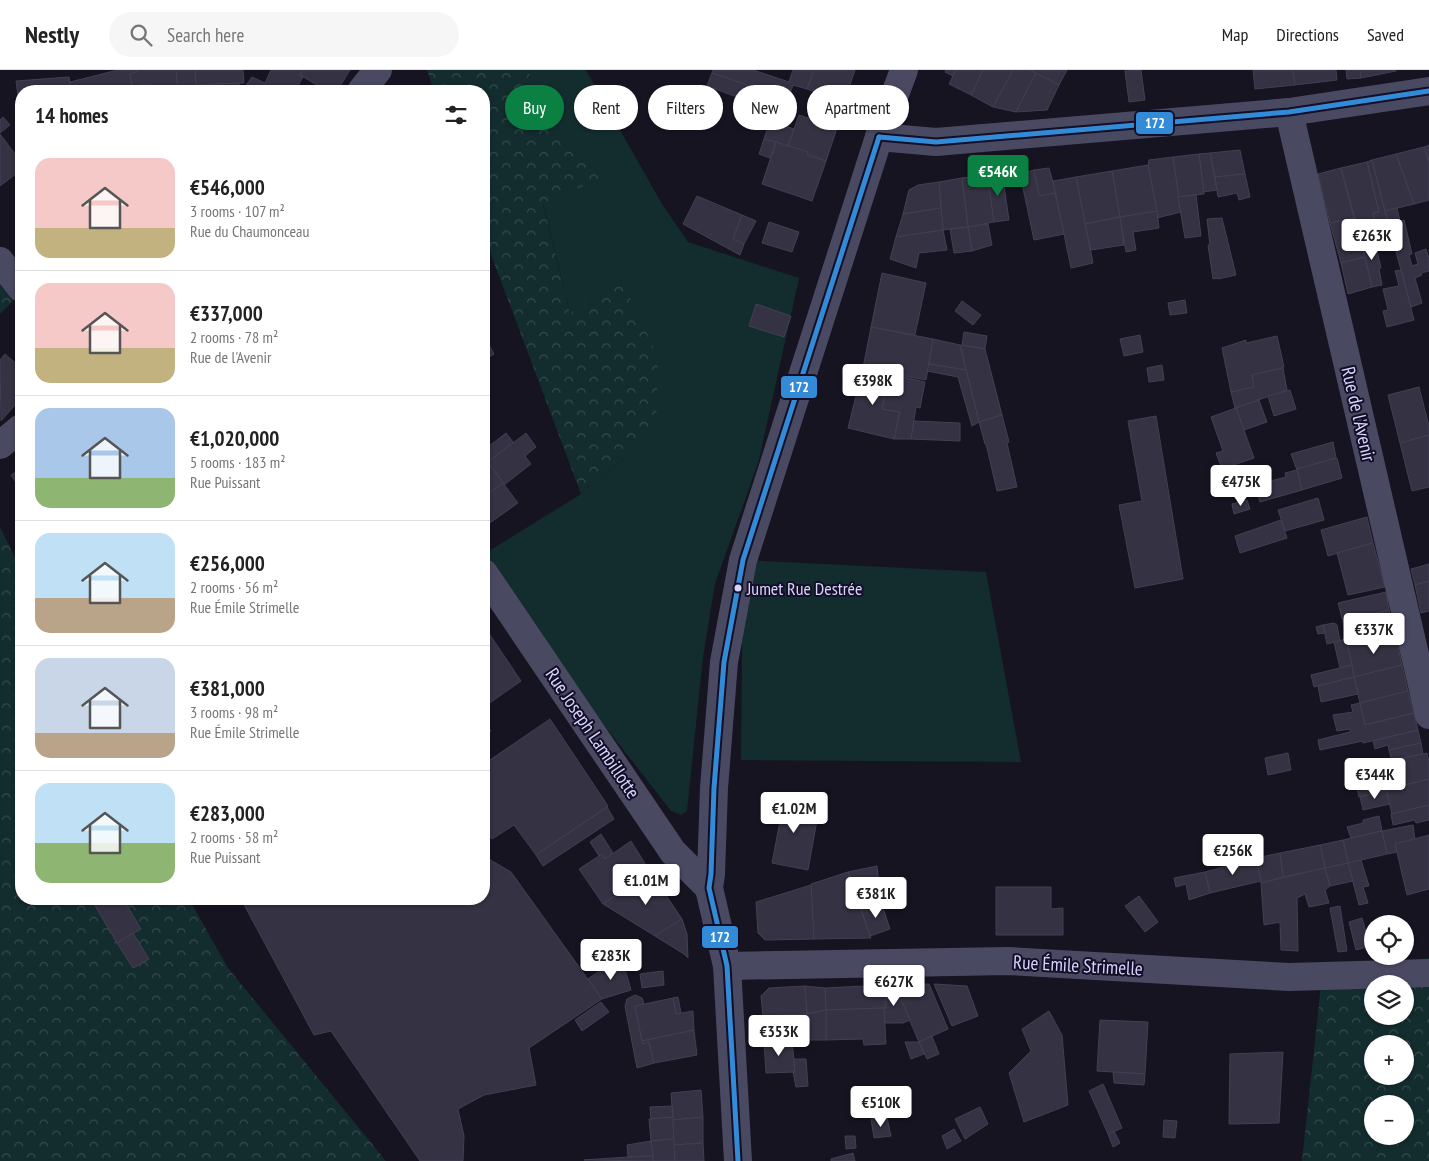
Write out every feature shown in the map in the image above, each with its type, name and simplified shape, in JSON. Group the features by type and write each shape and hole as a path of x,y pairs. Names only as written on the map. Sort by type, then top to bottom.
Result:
{"street":[{"path":"366,85 378,70"},
{"path":"738,1161 727,966 709,888 714,788 724,662 743,560 879,137 904,70"},
{"path":"879,137 936,142 1289,112 1429,91"},
{"name":"Rue de l'Avenir","path":"1289,112 1429,715"},
{"path":"0,261 15,280"},
{"path":"0,445 15,433"},
{"name":"Rue Joseph Lambillotte","path":"490,582 673,852 709,888"},
{"name":"Rue Émile Strimelle","path":"727,966 1008,961 1289,977 1429,973"}],"green space":[{"path":"427,70 529,70 532,85 505,85 505,130 559,130 602,178 543,204 570,313 620,277 658,357 656,431 581,494 490,252 490,85 432,85"},
{"path":"529,70 586,70 595,85 574,85 574,130 620,130 662,204 688,242 799,278 759,460 715,584 703,657 687,811 681,815 671,811 490,579 490,550 581,494 656,431 621,278 570,313 543,203 601,178 559,130 564,130 564,85 532,85"},
{"path":"0,261 15,284 15,299 0,314"},
{"path":"0,527 15,558 15,905 192,905 228,968 386,1161 0,1161"},
{"path":"743,560 986,572 1021,762 741,760"},
{"path":"1429,958 1429,1161 1302,1161 1322,976 1387,965 1414,965 1414,961"}],"building":[{"path":"118,70 137,70 137,72 130,74 132,85 70,85 70,82"},
{"path":"137,70 176,70 178,85 132,85 130,74 137,72"},
{"path":"176,70 195,70 196,85 178,85"},
{"path":"195,70 243,70 244,83 196,85"},
{"path":"271,70 303,70 300,75 303,77 298,85 246,85 252,77 265,83"},
{"path":"303,70 350,70 341,85 317,85 300,75"},
{"path":"713,70 753,70 789,82 793,70 814,70 807,89 797,85 747,85 712,73"},
{"path":"814,70 855,70 850,85 808,85"},
{"path":"946,70 956,70 953,76 945,72"},
{"path":"956,70 983,70 971,95 949,84"},
{"path":"983,70 1013,70 993,107 971,95"},
{"path":"1013,70 1030,70 1036,73 1016,112 993,107"},
{"path":"1030,70 1067,70 1059,85"},
{"path":"1141,70 1145,100 1129,102 1125,71"},
{"path":"1253,70 1293,70 1295,85 1255,89"},
{"path":"1293,70 1336,70 1337,80 1295,85"},
{"path":"1346,70 1360,70 1361,78 1347,79"},
{"path":"1360,70 1396,70 1396,71 1361,78"},
{"path":"712,73 747,85 733,85 733,96 723,92 723,85 707,85"},
{"path":"1036,73 1059,85 1047,110 1016,112"},
{"path":"69,77 70,85 17,85 16,81"},
{"path":"239,83 239,85 214,85"},
{"path":"799,115 807,118 807,130 836,130 826,161 788,146 794,130 797,130"},
{"path":"3,117 10,125 0,133 0,120"},
{"path":"767,130 794,130 788,146 764,139"},
{"path":"0,134 15,154 15,175 0,186"},
{"path":"764,139 776,142 770,158 759,154"},
{"path":"776,142 808,152 807,155 826,161 812,201 762,184"},
{"path":"1429,145 1429,163 1424,147"},
{"path":"1424,147 1429,163 1429,200 1414,204 1396,154"},
{"path":"1240,150 1245,174 1215,177 1210,153"},
{"path":"1210,153 1217,190 1203,192 1199,154"},
{"path":"1199,154 1204,194 1178,197 1173,157"},
{"path":"1396,154 1414,204 1385,211 1372,160"},
{"path":"1173,157 1181,212 1157,218 1148,165 1149,160"},
{"path":"1372,160 1391,235 1378,237 1373,213 1379,212 1367,162"},
{"path":"1367,162 1379,212 1373,213 1378,237 1361,241 1341,168"},
{"path":"1148,165 1157,211 1120,217 1112,171"},
{"path":"1049,168 1056,193 1039,196 1034,170"},
{"path":"1341,168 1354,218 1330,223 1318,174"},
{"path":"1034,170 1039,196 1055,193 1064,234 1034,240 1020,174"},
{"path":"1112,171 1120,217 1085,224 1076,177"},
{"path":"1002,172 1009,220 994,222 987,175"},
{"path":"1245,174 1250,197 1239,200 1237,193 1218,197 1215,177"},
{"path":"987,175 994,222 968,227 962,178"},
{"path":"1076,177 1093,263 1071,268 1053,181"},
{"path":"962,178 968,227 943,230 939,182"},
{"path":"939,182 941,208 903,214 909,190 918,185"},
{"path":"1196,195 1201,236 1185,238 1178,197"},
{"path":"697,196 742,215 733,239 744,244 740,255 683,224"},
{"path":"941,208 943,230 896,237 903,214"},
{"path":"1397,208 1400,221 1404,220 1412,254 1409,255 1412,266 1418,264 1415,253 1426,249 1429,258 1429,271 1421,273 1422,275 1415,278 1422,303 1411,307 1385,211"},
{"path":"1157,211 1159,228 1133,232 1136,250 1126,252 1120,217"},
{"path":"742,215 756,221 744,244 733,239"},
{"path":"1120,217 1124,245 1091,250 1085,224"},
{"path":"1222,218 1236,275 1213,279 1208,245 1210,245 1207,219"},
{"path":"1355,218 1365,257 1341,263 1330,223"},
{"path":"769,222 799,232 792,252 762,243"},
{"path":"988,224 992,245 972,251 968,227"},
{"path":"968,227 972,251 954,253 950,229"},
{"path":"943,230 947,250 919,253 916,268 890,259 896,237"},
{"path":"1374,238 1381,268 1379,269 1382,285 1372,287 1361,241"},
{"path":"1365,257 1372,287 1348,294 1341,263"},
{"path":"1401,270 1414,320 1387,327 1383,311 1388,310 1383,289 1399,286 1395,271"},
{"path":"882,273 926,283 915,335 871,327"},
{"path":"1185,300 1187,313 1170,315 1168,303"},
{"path":"962,301 981,315 973,325 955,311"},
{"path":"756,304 791,316 784,337 749,326"},
{"path":"871,327 933,339 926,380 863,368"},
{"path":"964,332 987,336 985,349 962,345"},
{"path":"1140,335 1143,352 1124,356 1120,339"},
{"path":"1277,336 1284,367 1252,375 1254,387 1231,392 1222,348 1246,340 1246,343"},
{"path":"933,339 960,345 966,370 929,364"},
{"path":"960,345 985,349 1002,415 979,422"},
{"path":"490,347 494,354 490,356"},
{"path":"5,354 15,363 15,405 1,421 0,360"},
{"path":"929,364 966,370 979,422 972,426 958,377 927,371"},
{"path":"1162,365 1164,380 1149,382 1147,368"},
{"path":"863,368 890,374 882,409 900,412 894,439 848,428"},
{"path":"1283,368 1287,390 1235,408 1231,392 1254,387 1252,375"},
{"path":"890,374 925,382 920,408 916,407 911,439 894,439 900,412 882,409"},
{"path":"1419,387 1429,426 1429,435 1400,443 1388,395"},
{"path":"1290,390 1296,409 1274,416 1268,396"},
{"path":"1259,400 1267,422 1244,430 1236,408"},
{"path":"1236,408 1254,458 1222,469 1216,453 1223,451 1211,417"},
{"path":"1002,415 1017,487 997,491 979,422"},
{"path":"1156,416 1183,579 1135,588 1119,505 1142,501 1128,421"},
{"path":"914,421 960,423 960,441 911,439"},
{"path":"506,433 513,442 490,460 490,445"},
{"path":"526,433 536,447 525,456 531,464 504,485 490,465 490,460"},
{"path":"1429,435 1429,487 1412,491 1400,443"},
{"path":"1333,442 1336,458 1297,469 1302,490 1260,502 1255,485 1286,477 1285,473 1297,470 1291,454"},
{"path":"1337,458 1342,478 1302,490 1297,469"},
{"path":"490,465 503,483 490,493"},
{"path":"15,472 15,481 11,475"},
{"path":"503,483 518,503 490,523 490,493"},
{"path":"1318,498 1324,520 1285,531 1278,510"},
{"path":"1247,500 1250,509 1234,514 1232,504"},
{"path":"1367,517 1373,543 1328,556 1321,530"},
{"path":"1281,520 1287,538 1240,553 1235,536"},
{"path":"1373,543 1385,587 1348,595 1337,553"},
{"path":"1429,564 1429,581 1415,585 1411,569"},
{"path":"1429,581 1429,611 1421,613 1415,585"},
{"path":"1386,592 1389,610 1343,622 1338,603"},
{"path":"1389,610 1395,633 1347,644 1343,622"},
{"path":"1334,623 1337,625 1340,641 1327,644 1323,625"},
{"path":"1323,625 1325,633 1318,634 1316,627"},
{"path":"1395,633 1402,665 1354,677 1347,644"},
{"path":"490,635 521,681 490,703"},
{"path":"1346,639 1352,665 1340,668 1334,642"},
{"path":"1352,665 1354,677 1314,687 1311,675"},
{"path":"1402,665 1408,691 1360,703 1354,677"},
{"path":"1354,677 1358,694 1321,702 1318,686"},
{"path":"1408,691 1414,713 1365,725 1360,703"},
{"path":"1360,703 1365,725 1414,713 1418,730 1363,743 1363,741 1320,750 1318,740 1350,732 1350,729 1337,731 1333,715 1353,712 1351,705"},
{"path":"550,719 608,806 536,855 514,825 492,839 490,836 490,760"},
{"path":"1418,730 1421,743 1389,750 1388,745 1375,749 1373,741"},
{"path":"1421,743 1423,754 1392,761 1389,750"},
{"path":"1288,753 1291,770 1268,775 1265,758"},
{"path":"1427,753 1429,779 1385,790 1378,764"},
{"path":"1379,760 1380,764 1378,764 1385,790 1359,797 1352,766"},
{"path":"1429,779 1429,805 1392,814 1386,790"},
{"path":"1386,790 1390,804 1363,810 1360,797"},
{"path":"774,801 819,809 808,870 772,863 780,821 771,819"},
{"path":"1429,805 1429,820 1416,823 1415,820 1393,825 1391,814"},
{"path":"607,807 614,819 543,866 536,855"},
{"path":"1379,816 1382,831 1351,838 1347,827"},
{"path":"1413,825 1415,839 1395,844 1397,852 1387,854 1382,831"},
{"path":"1382,831 1387,854 1348,863 1343,840"},
{"path":"601,834 613,853 605,859 602,854 599,856 590,842"},
{"path":"1429,835 1429,889 1407,895 1395,844"},
{"path":"1343,840 1348,863 1325,868 1320,845"},
{"path":"631,841 649,870 642,875 643,877 603,904 579,869 602,854 605,859"},
{"path":"1320,845 1325,868 1283,877 1280,853"},
{"path":"1280,853 1283,877 1261,883 1256,858"},
{"path":"1256,858 1261,881 1210,893 1205,872"},
{"path":"490,860 511,872 602,999 529,1048 536,1085 484,1095 458,1109 464,1136 463,1161 420,1161 331,1031 314,1035 244,905 490,905"},
{"path":"1361,860 1369,886 1363,887 1368,903 1359,905 1348,863"},
{"path":"1348,863 1353,881 1330,886 1325,868"},
{"path":"877,866 881,902 861,909 848,872"},
{"path":"1325,868 1330,886 1325,890 1329,903 1309,907 1305,894 1297,898 1298,951 1281,950 1280,922 1264,925 1261,883"},
{"path":"649,870 682,919 655,936 603,904 643,877 642,875"},
{"path":"848,872 871,938 814,939 811,884"},
{"path":"1205,872 1210,893 1189,900 1186,884 1176,887 1174,878"},
{"path":"811,885 814,939 765,940 758,933 756,902"},
{"path":"996,887 1051,887 1051,909 1063,908 1063,935 996,935"},
{"path":"1139,896 1158,922 1145,932 1125,906"},
{"path":"881,902 890,929 870,936 861,909"},
{"path":"95,905 127,905 141,929 117,943"},
{"path":"1340,906 1347,951 1338,952 1330,908"},
{"path":"1362,918 1364,925 1364,948 1356,950 1349,922"},
{"path":"682,919 687,934 688,958 655,936"},
{"path":"133,933 149,959 133,968 117,943"},
{"path":"623,962 631,990 602,999 588,979 605,967"},
{"path":"663,971 664,985 642,988 640,974"},
{"path":"929,984 948,1029 919,1042 895,986"},
{"path":"934,984 967,986 978,1016 952,1026"},
{"path":"885,985 886,1008 826,1010 825,988"},
{"path":"885,985 895,986 910,1020 903,1023 884,1023 884,1008 886,1008"},
{"path":"805,986 807,1014 763,1016 761,996 769,988"},
{"path":"805,986 825,988 826,1010 807,1014"},
{"path":"635,995 642,998 644,1004 635,1006 643,1044 649,1042 654,1063 637,1068 625,1006 627,999"},
{"path":"678,997 681,1013 676,1014 673,998"},
{"path":"673,998 676,1014 693,1011 694,1030 642,1041 635,1006"},
{"path":"601,1002 609,1012 582,1031 575,1020"},
{"path":"884,1008 886,1044 864,1045 863,1039 826,1040 826,1010"},
{"path":"826,1010 826,1040 809,1040 807,1014"},
{"path":"1049,1011 1062,1035 1068,1105 1024,1122 1009,1073 1031,1051 1022,1029"},
{"path":"807,1014 809,1040 764,1041 763,1016"},
{"path":"1100,1020 1148,1022 1145,1074 1097,1071"},
{"path":"694,1030 697,1055 654,1063 649,1042 643,1044 642,1041"},
{"path":"932,1036 939,1054 927,1059 919,1042"},
{"path":"792,1040 795,1072 766,1073 764,1041"},
{"path":"905,1042 919,1042 924,1054 911,1059"},
{"path":"1283,1052 1279,1123 1229,1124 1230,1054"},
{"path":"794,1059 806,1059 808,1086 796,1087 793,1072 795,1072"},
{"path":"1113,1072 1145,1074 1144,1085 1114,1083"},
{"path":"1103,1084 1122,1128 1108,1134 1089,1091"},
{"path":"701,1090 703,1117 673,1120 671,1093"},
{"path":"672,1106 673,1117 651,1119 650,1107"},
{"path":"980,1107 988,1124 965,1139 955,1119"},
{"path":"673,1117 674,1139 651,1141 649,1119"},
{"path":"703,1117 703,1143 674,1145 673,1120"},
{"path":"887,1117 891,1136 874,1138 871,1119"},
{"path":"1164,1120 1177,1121 1175,1138 1163,1137"},
{"path":"954,1129 961,1141 947,1149 942,1136"},
{"path":"1114,1131 1120,1143 1113,1147 1108,1134"},
{"path":"845,1136 855,1136 856,1148 846,1149"},
{"path":"674,1139 675,1161 653,1161 651,1141"},
{"path":"651,1141 653,1156 628,1157 627,1145"},
{"path":"703,1143 704,1161 675,1161 674,1145"},
{"path":"853,1153 855,1161 831,1161 831,1159"},
{"path":"653,1156 653,1161 584,1160 628,1157"}],"transit line":[{"name":"172","path":"879,137 936,142 1289,112 1429,91"},
{"name":"172","path":"738,1161 727,966 709,888 714,788 724,662 743,560 879,137"}],"place":[{"name":"Jumet Rue Destrée","path":"738,588"}]}
